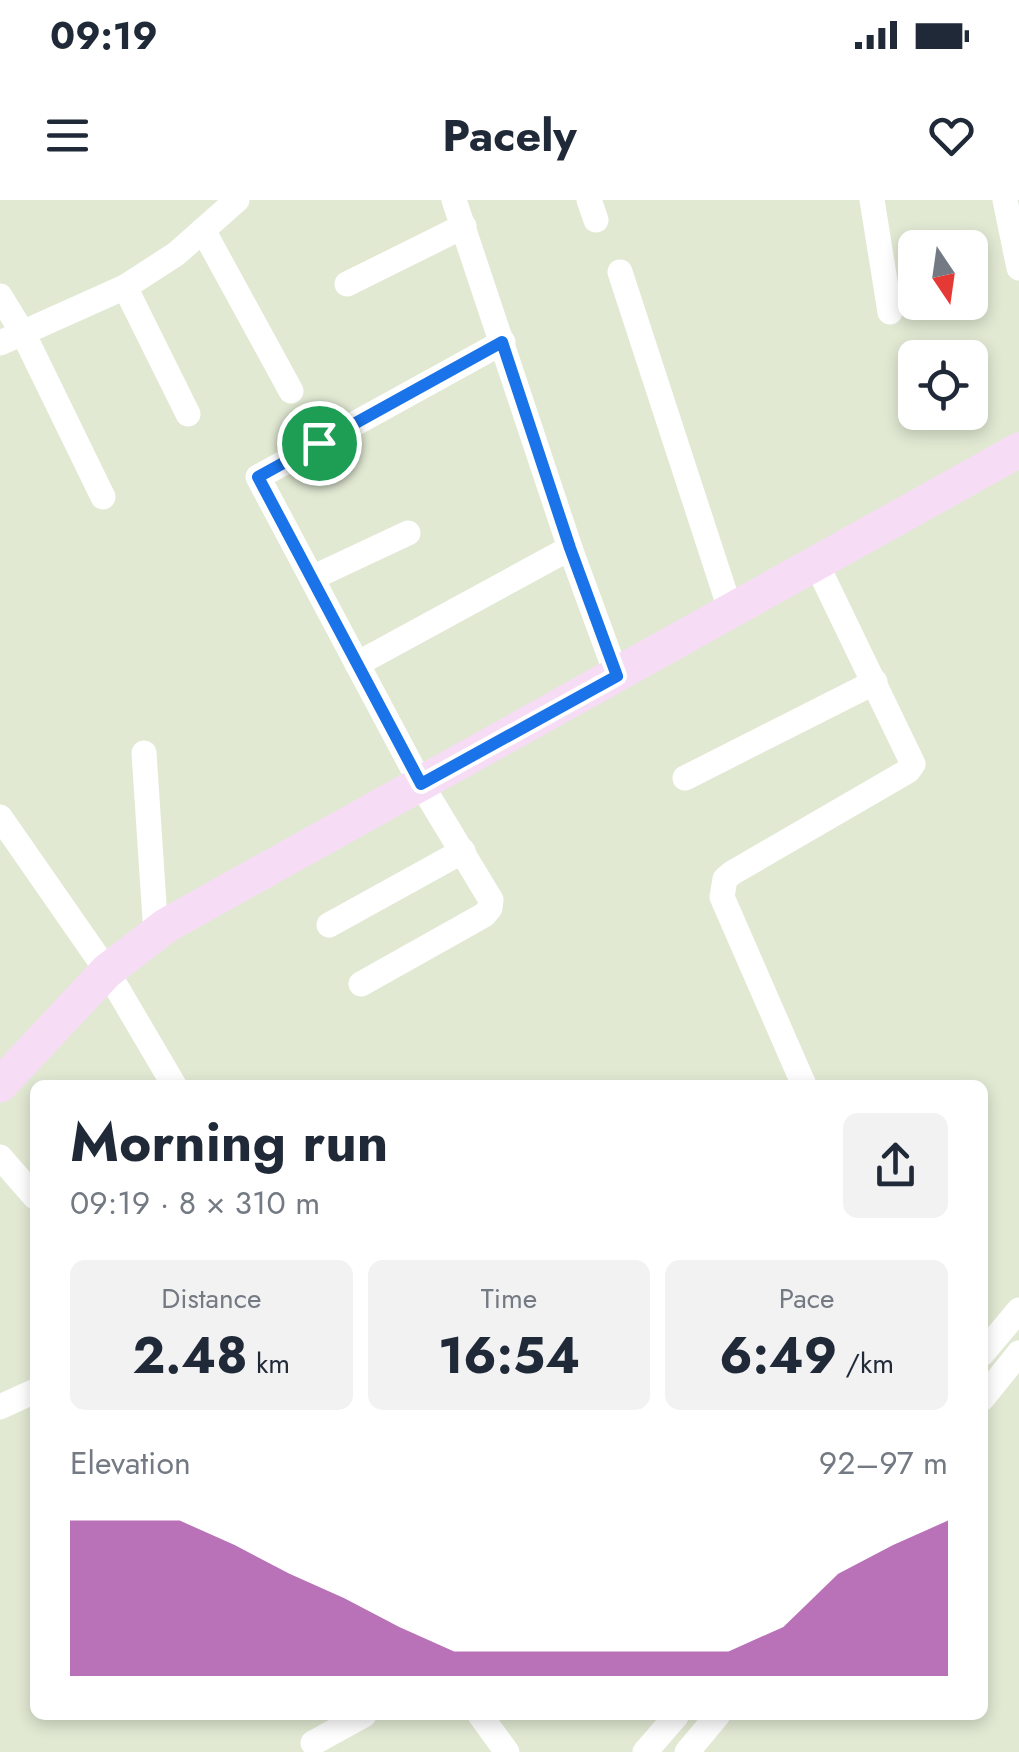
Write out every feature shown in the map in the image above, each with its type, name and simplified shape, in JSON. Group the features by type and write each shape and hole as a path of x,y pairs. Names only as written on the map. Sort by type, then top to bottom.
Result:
{"street":[{"path":"12,339 125,287 176,254 236,200"},
{"path":"454,200 617,676"},
{"path":"872,200 890,312"},
{"path":"1005,200 1016,229 1019,268"},
{"path":"347,284 464,226"},
{"path":"203,230 291,391"},
{"path":"620,272 731,612"},
{"path":"125,287 188,414"},
{"path":"0,296 12,339 103,497"},
{"path":"361,984 484,915 490,908 488,891 421,784 258,477 502,342"},
{"path":"0,1086 107,970 156,934 1019,450"},
{"path":"312,578 408,532"},
{"path":"357,664 570,548"},
{"path":"802,1080 722,896 722,888 732,873 912,768 912,759 817,566"},
{"path":"684,778 875,682"},
{"path":"144,753 156,934"},
{"path":"0,817 107,970 171,1080"},
{"path":"328,925 462,851"},
{"path":"0,1156 30,1191"},
{"path":"988,1347 1019,1310"},
{"path":"988,1392 1019,1353"},
{"path":"0,1408 30,1393"},
{"path":"313,1743 355,1720"},
{"path":"484,1720 506,1752"},
{"path":"660,1747 674,1720"},
{"path":"686,1752 714,1720"}],"route":[{"path":"502,342 617,676 421,784 258,477 319,443 502,342"}]}
